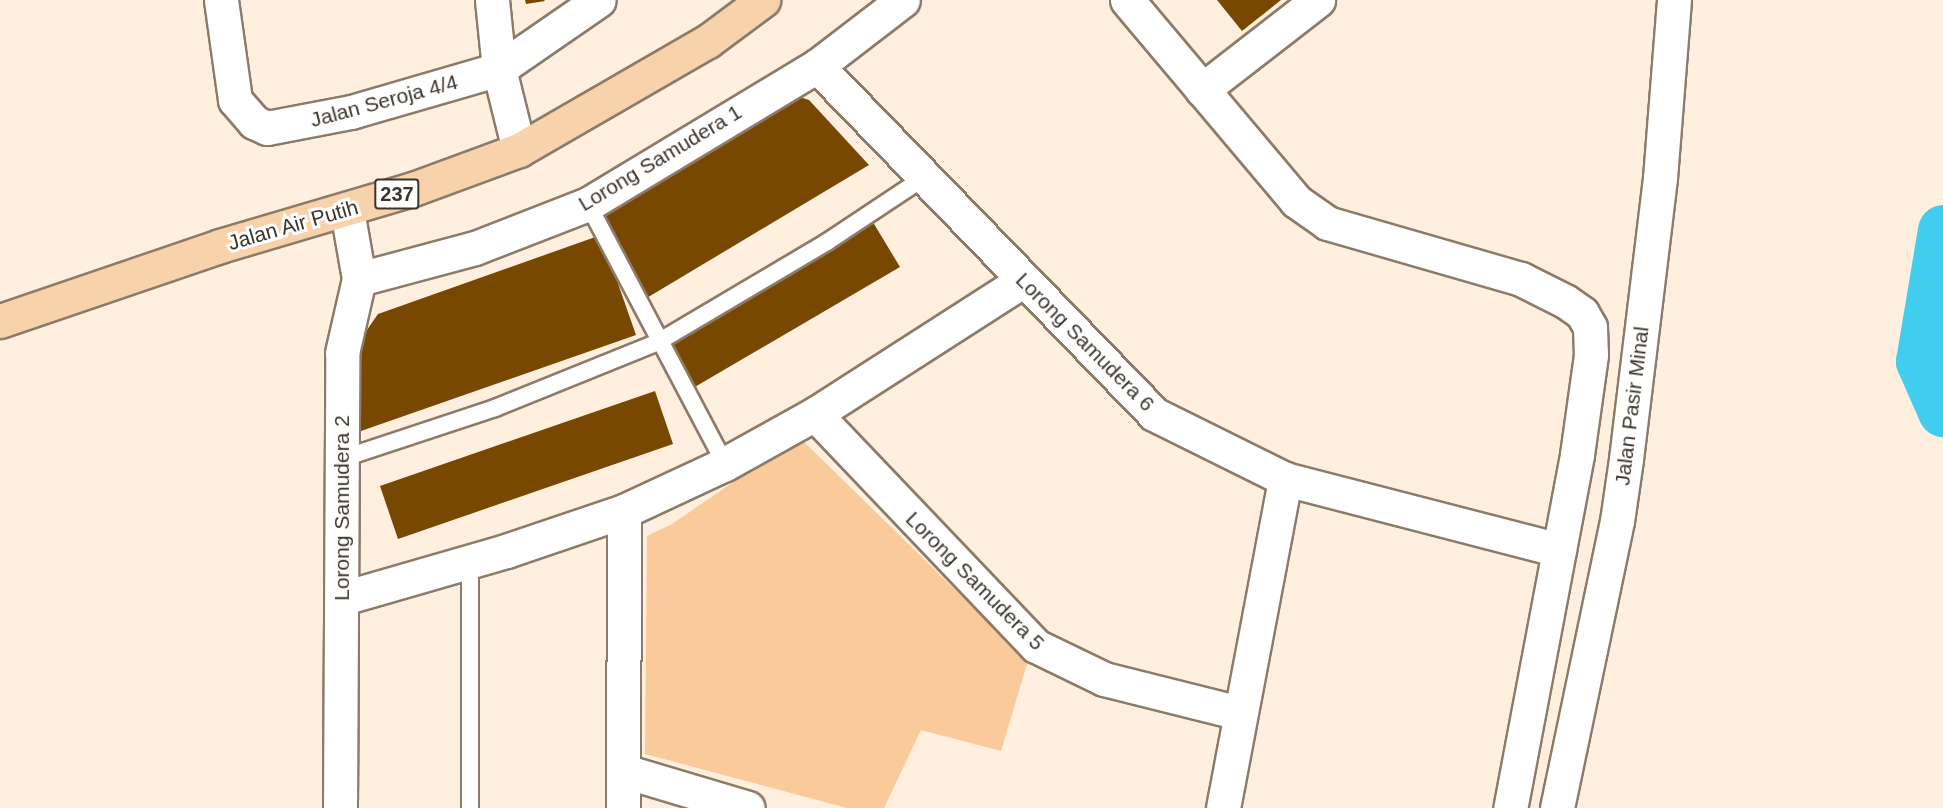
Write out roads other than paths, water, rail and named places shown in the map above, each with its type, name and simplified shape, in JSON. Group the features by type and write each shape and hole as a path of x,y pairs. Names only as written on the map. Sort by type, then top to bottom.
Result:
{"main road":[{"name":"Jalan Air Putih","path":"0,321 220,246 347,210 519,150 708,42 763,0"}],"street":[{"name":"Jalan Seroja 4/4","path":"221,0 235,100 254,122 267,128 351,112 499,69 599,0"},
{"path":"492,0 499,69 519,150"},
{"name":"Lorong Samudera 1","path":"359,279 475,248 588,204 817,66 903,0"},
{"path":"1127,0 1296,201 1327,223 1521,279 1582,313 1590,327 1591,355 1577,455 1510,808"},
{"path":"1202,90 1318,0"},
{"name":"Jalan Pasir Minal","path":"1557,808 1626,459 1660,178 1674,0"},
{"name":"Lorong Samudera 6","path":"817,66 1154,414 1285,479 1559,550"},
{"name":"Lorong Samudera 2","path":"340,808 343,598 342,353 359,279 347,210"},
{"path":"343,598 470,562 624,511 725,464 815,414 1024,280"},
{"name":"Lorong Samudera 5","path":"815,414 1036,646 1104,679 1239,713"},
{"path":"1577,455 1626,459"},
{"path":"1223,808 1239,713 1285,479"},
{"path":"623,808 621,653 624,511"},
{"path":"624,771 748,808"}],"lane":[{"path":"341,459 495,408 658,342 827,242 925,177"},
{"path":"588,204 658,342 725,464"},
{"path":"470,562 470,808"}],"waterway":[{"path":"1943,230 1921,361 1943,411"}]}
